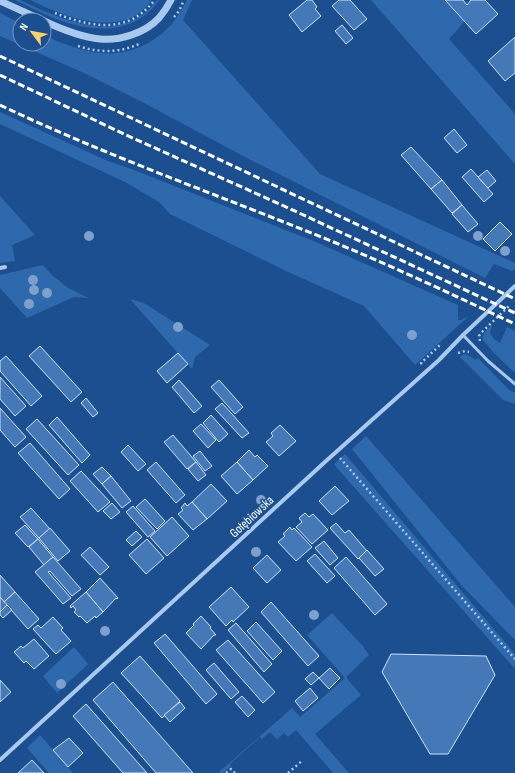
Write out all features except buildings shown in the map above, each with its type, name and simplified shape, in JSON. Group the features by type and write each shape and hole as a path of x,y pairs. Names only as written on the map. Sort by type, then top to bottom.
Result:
{"street":[{"path":"52,24 74,33 100,39 113,39 144,29 158,18 171,0"},
{"path":"0,1 25,12"},
{"name":"Gołębiowska","path":"0,760 439,360 515,286"}],"lane":[{"path":"463,336 515,384"}],"path":[{"path":"49,11 74,20 95,24 112,25 128,21 136,17 146,10 155,0"},
{"path":"455,356 459,353 469,352 474,356 484,345 480,341 481,333 510,304"},
{"path":"336,453 515,659"},
{"path":"288,773 303,760"},
{"path":"226,773 231,769 234,773"}],"shaded area":[{"path":"15,0 20,0 47,12 40,12"},
{"path":"30,0 152,0 140,12 129,19 113,22 101,22 76,18 52,10"},
{"path":"157,0 159,0 148,12 136,21 123,26 95,28 65,22 52,17 52,14 92,26 110,26 127,23 143,15"},
{"path":"187,0 192,0 183,20 320,174 515,263 515,269 512,271 494,264 485,278 243,156 146,104 84,73 36,52 52,52 52,39 78,49 100,53 131,50 150,42 159,36 176,19"},
{"path":"371,0 444,0 464,22 449,39 515,114 515,164"},
{"path":"0,13 12,19 12,41 0,36"},
{"path":"0,112 108,161 316,242 458,305 458,320 469,316 415,365 364,306 286,271 170,214 159,202 125,182 0,124"},
{"path":"0,196 35,235 12,245 15,261 0,263"},
{"path":"43,265 52,275 68,288 89,298 74,297 27,318 0,288 0,275"},
{"path":"130,299 144,303 210,345 195,357 192,369"},
{"path":"492,325 490,333 494,339 500,343 507,327 515,331 515,373 483,340 484,334"},
{"path":"464,354 475,360 478,358 508,389 515,393 515,404 503,400 460,357"},
{"path":"366,436 515,607 515,640 462,586 352,449"},
{"path":"345,454 515,654 515,669 337,468 334,464"},
{"path":"332,613 362,645 369,655 346,677 361,695 315,734 349,773 333,773 296,730 288,737 284,733 277,739 270,732 262,739 260,737 230,764 231,766 223,773 218,773 292,708 300,717 345,678 307,635"},
{"path":"74,647 88,664 57,693 43,676"},
{"path":"40,735 73,773 49,773 27,748"}],"railway":[{"path":"0,56 515,299"},
{"path":"0,75 126,135 515,313"},
{"path":"0,105 83,142 358,253 426,282 515,324"}]}
